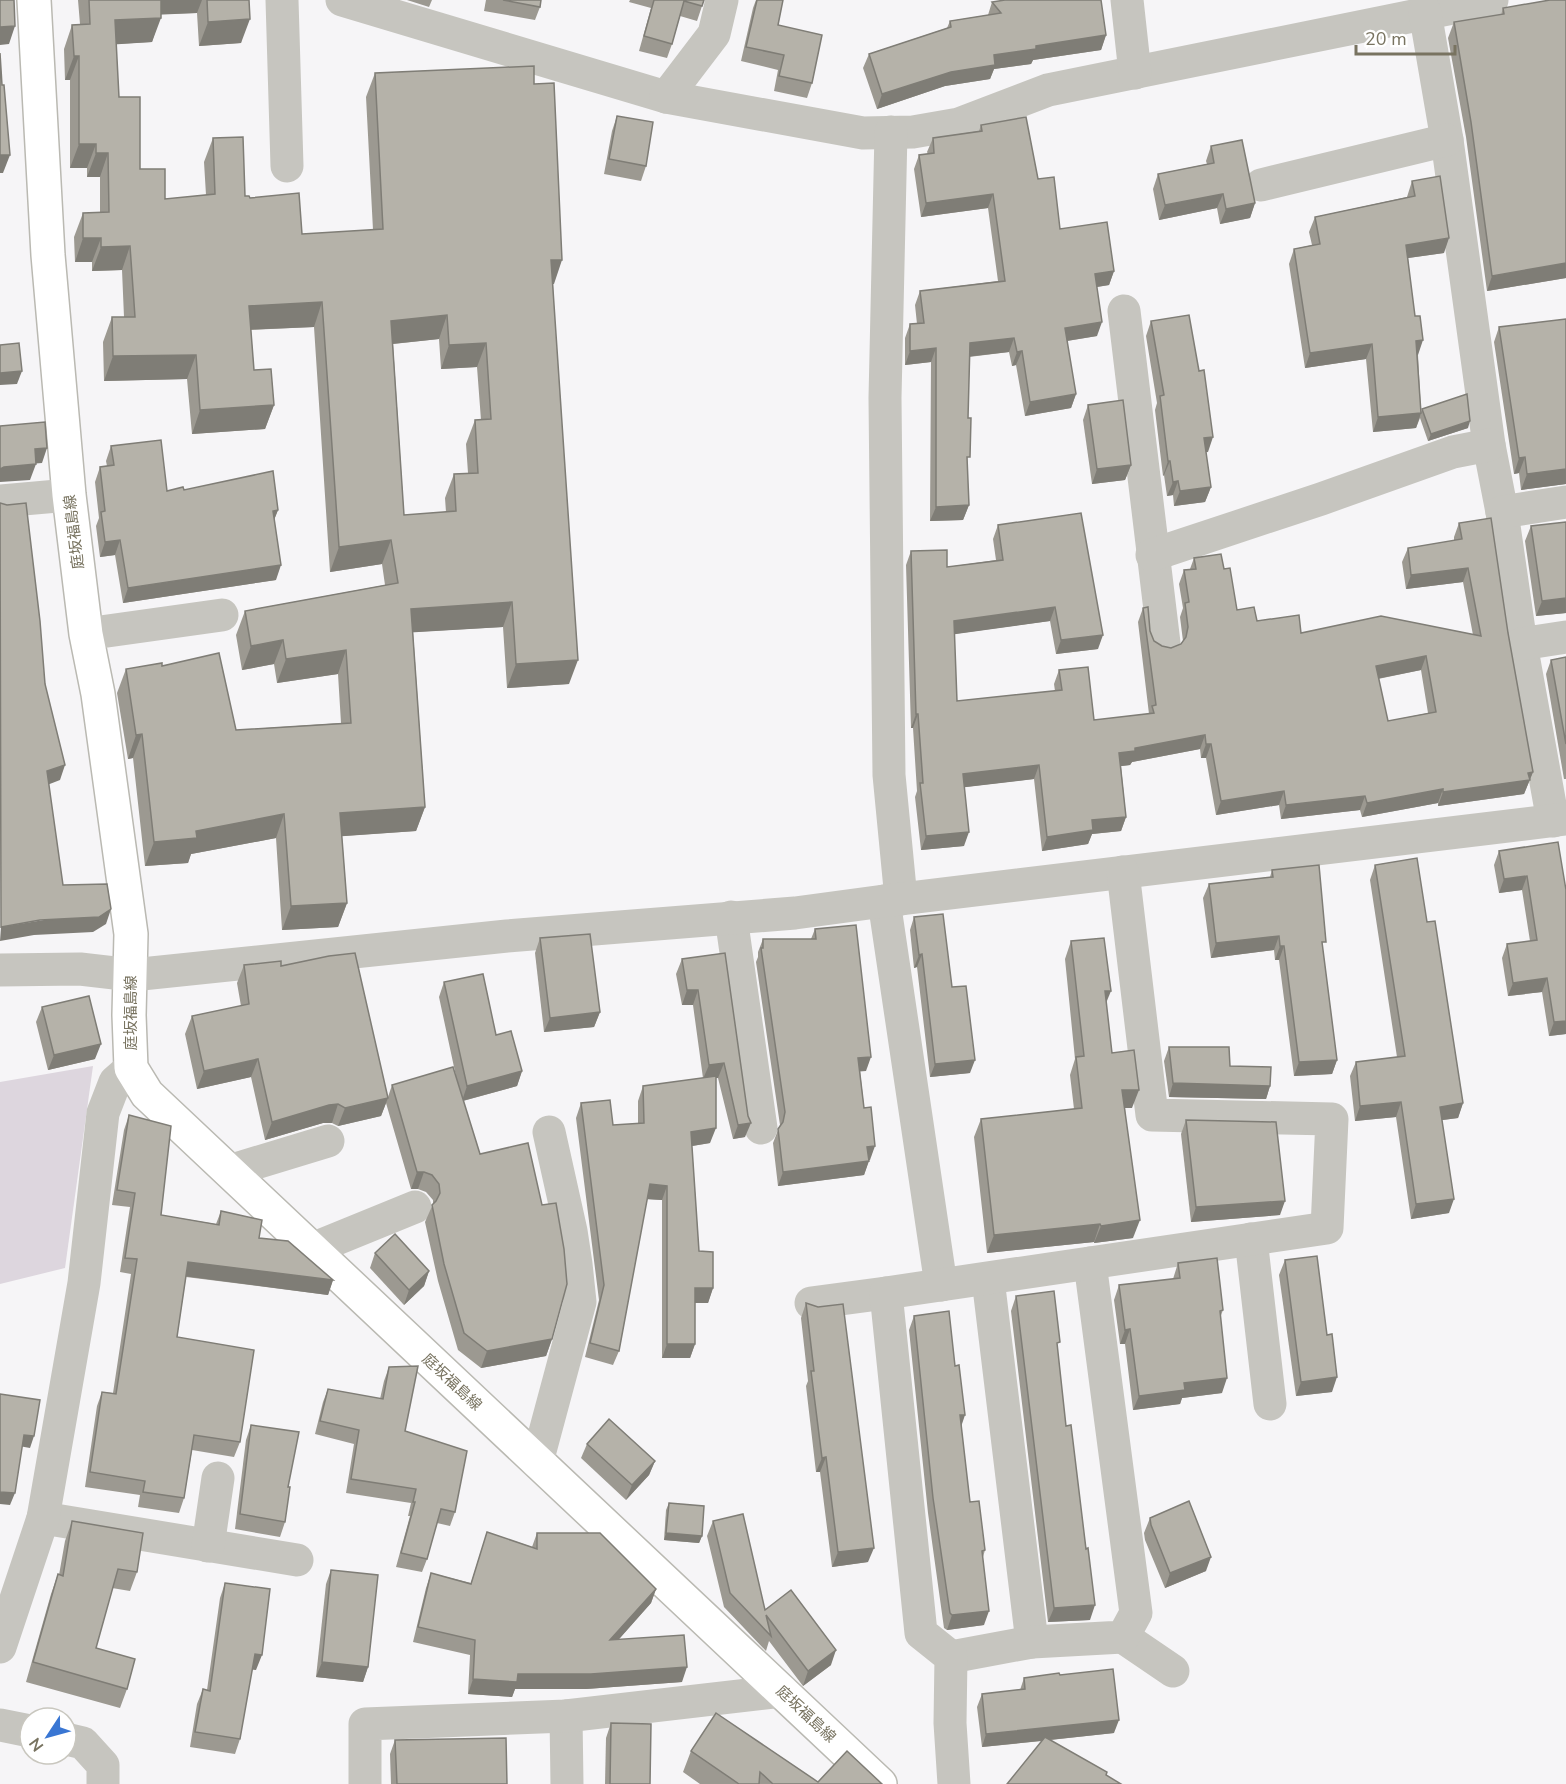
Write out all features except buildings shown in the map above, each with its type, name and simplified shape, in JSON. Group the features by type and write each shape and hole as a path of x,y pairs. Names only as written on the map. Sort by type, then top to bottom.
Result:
{"main road":[{"name":"庭坂福島線","path":"34,0 48,255 69,495 86,634 98,694 130,922 131,1068 147,1094 880,1784"}],"street":[{"path":"282,0 287,166"},
{"path":"666,97 714,34 722,0"},
{"path":"1126,0 1135,73"},
{"path":"352,1 666,97 863,133 913,132 959,124 1048,90 1492,0"},
{"path":"0,970 80,969 132,975 507,936 795,913 1560,820 1521,644 1502,512 1489,445 1448,140 1425,12"},
{"path":"891,132 885,398 892,900 941,1285"},
{"path":"1261,185 1448,140"},
{"path":"1124,311 1164,644"},
{"path":"1152,555 1453,452 1489,445"},
{"path":"0,501 69,495"},
{"path":"1502,512 1566,502"},
{"path":"86,634 222,615"},
{"path":"1521,644 1566,637"},
{"path":"811,1303 1327,1228 1332,1119 1152,1115 1123,872"},
{"path":"731,917 760,1128"},
{"path":"1,1640 43,1518 84,1283 103,1113 115,1082 131,1068"},
{"path":"545,1469 580,1302 571,1231 549,1132"},
{"path":"229,1171 328,1141"},
{"path":"312,1249 414,1207"},
{"path":"1251,1239 1270,1404"},
{"path":"1090,1263 1136,1613 1123,1637"},
{"path":"988,1279 1032,1642"},
{"path":"886,1293 921,1633 951,1657 1032,1642 1123,1637 1173,1671"},
{"path":"545,1469 567,1440"},
{"path":"208,1546 218,1478"},
{"path":"43,1518 297,1560"},
{"path":"951,1657 950,1723 954,1784"},
{"path":"364,1784 365,1724 566,1716 782,1691"},
{"path":"566,1716 567,1784"},
{"path":"0,1725 18,1729"},
{"path":"78,1742 83,1743 103,1765 103,1784"}],"shaded area":[{"path":"93,1066 65,1268 0,1284 0,1082"}]}
